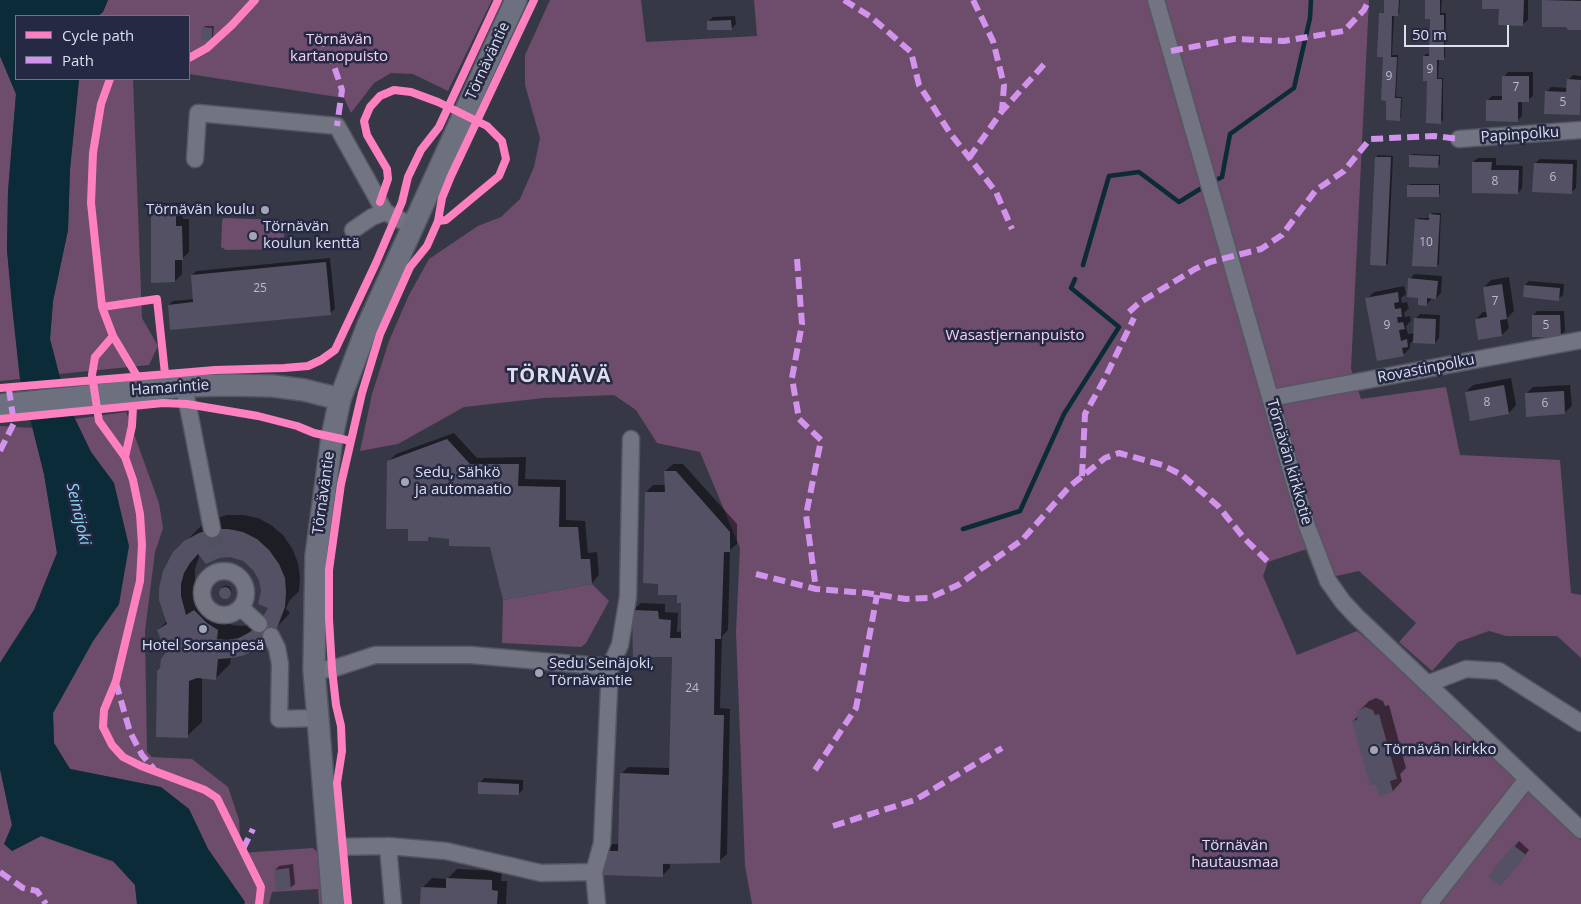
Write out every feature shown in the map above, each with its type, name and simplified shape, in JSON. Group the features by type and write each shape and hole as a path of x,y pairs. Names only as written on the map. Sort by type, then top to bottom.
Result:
{"main road":[{"name":"Törnäväntie","path":"333,904 314,670 316,556 325,482 340,398 355,356 412,226 516,0"},
{"name":"Hamarintie","path":"1,405 184,386 230,385 274,386 340,398"}],"street":[{"name":"Törnävän kirkkotie","path":"1156,0 1307,526 1328,581 1342,602 1356,616 1581,830"},
{"path":"196,159 198,113 337,126 385,212 412,226"},
{"name":"Papinpolku","path":"1458,139 1581,130"},
{"path":"353,230 372,217 385,212"},
{"name":"Rovastinpolku","path":"1271,398 1581,340"},
{"path":"184,386 212,529"},
{"path":"597,904 594,872 602,843 610,667 620,645 628,597 631,439"},
{"path":"219,564 235,573 244,583 247,592 246,600 241,608 235,613 220,615 211,612 206,606 202,596 203,585 206,578 219,564"},
{"path":"241,608 259,624"},
{"path":"271,636 277,648 280,664 279,719 318,718"},
{"path":"314,670 332,669 375,655 471,655 610,667"},
{"path":"1427,684 1466,669 1498,671 1581,723"},
{"path":"1429,904 1527,779"},
{"path":"328,847 388,846 446,851 541,873 594,872"},
{"path":"388,846 393,904"}],"green space":[{"name":"Törnävän kartanopuisto","path":"108,0 492,0 448,91 413,74 391,73 374,83 351,113 344,98 190,74 190,15 99,15 103,12"},
{"name":"Wasastjernanpuisto","path":"550,0 641,0 646,42 757,36 754,0 1369,0 1351,369 1361,399 1446,387 1460,455 1560,460 1571,593 1581,595 1581,658 1557,636 1506,636 1489,631 1458,642 1432,671 1399,642 1416,623 1359,571 1336,576 1323,547 1304,550 1268,562 1263,576 1297,655 1357,631 1439,703 1581,840 1581,904 752,904 745,866 736,632 740,548 700,452 657,443 636,410 614,395 544,398 464,407 398,444 360,451 372,394 389,341 409,295 429,259 478,226 501,217 520,199 534,167 540,138 525,85 525,55"},
{"path":"0,56 16,94 8,192 7,250 20,379 0,381"},
{"path":"79,80 133,80 142,318 158,346 149,365 59,374 50,339 53,301 68,230 70,169"},
{"name":"Törnävän koulun kenttä","path":"223,218 281,220 284,224 284,247 281,249 226,250 221,247"},
{"path":"126,412 159,503 163,528 155,552 145,631 147,752 152,757 192,759 228,787 239,820 241,853 313,848 321,856 324,904 319,904 318,889 272,892 269,904 244,904 245,902 208,849 189,809 160,787 70,769 54,743 53,713 93,641 119,604 114,483 91,452 75,419"},
{"path":"0,426 33,428 44,474 57,553 34,610 0,663"},
{"path":"592,584 609,601 586,643 581,647 502,643 503,600"},
{"path":"0,769 12,825 12,851 41,836 114,862 135,885 137,904 0,904"}],"water":[{"name":"Seinäjoki","path":"0,0 108,0 103,12 99,15 15,15 15,80 79,80 70,169 68,230 53,301 50,339 59,374 75,419 91,452 114,483 129,546 119,604 93,641 53,713 54,743 70,769 161,787 189,809 208,849 245,902 244,904 137,904 135,885 113,861 41,836 12,851 4,844 12,825 0,769 0,663 34,610 57,553 44,474 20,379 7,250 8,192 16,94 0,56"}],"building":[{"path":"1384,0 1399,0 1398,16 1392,16 1391,57 1397,57 1395,98 1401,98 1400,121 1386,120 1386,101 1381,100 1383,57 1377,57 1379,13 1384,13"},
{"path":"1425,0 1440,0 1440,15 1444,15 1444,60 1437,60 1437,79 1442,79 1441,124 1426,123 1427,81 1423,81 1423,56 1429,56 1430,19 1425,19"},
{"path":"1482,0 1524,0 1523,26 1498,25 1499,9 1482,9"},
{"path":"1542,0 1581,1 1581,30 1568,30 1566,27 1542,27"},
{"path":"731,20 732,30 707,30 707,21"},
{"path":"202,27 212,28 212,41 201,40"},
{"path":"1502,76 1529,76 1529,102 1518,102 1518,122 1486,121 1486,100 1502,100"},
{"path":"1567,79 1581,80 1580,115 1544,114 1545,91 1566,92"},
{"path":"1409,155 1439,156 1438,168 1409,167"},
{"path":"1375,157 1391,157 1386,266 1370,265"},
{"path":"1472,162 1492,162 1491,170 1519,170 1518,194 1472,193"},
{"path":"1534,163 1573,164 1572,194 1532,192"},
{"path":"1407,185 1439,185 1439,197 1407,197"},
{"path":"151,210 176,210 176,226 182,226 183,260 175,260 175,282 151,283"},
{"path":"1429,214 1440,215 1437,267 1412,266 1415,219 1429,220"},
{"path":"326,262 331,315 170,330 168,305 193,302 191,275"},
{"path":"1408,278 1438,281 1436,299 1427,298 1427,306 1418,305 1418,298 1407,297"},
{"path":"1502,284 1507,319 1500,320 1502,336 1478,340 1475,319 1487,317 1483,287"},
{"path":"1524,285 1560,288 1559,301 1523,297"},
{"path":"1398,292 1399,302 1394,303 1395,309 1401,308 1402,317 1397,317 1398,323 1403,322 1405,329 1399,330 1401,341 1407,339 1408,347 1402,348 1404,356 1377,361 1365,298"},
{"path":"1532,315 1560,315 1561,337 1532,337"},
{"path":"1414,318 1436,319 1435,344 1413,343"},
{"path":"1504,385 1509,414 1470,421 1465,392"},
{"path":"1564,391 1565,414 1526,417 1525,393"},
{"path":"447,439 470,464 519,464 518,486 560,487 559,527 578,527 581,559 590,559 592,584 503,600 490,547 449,546 449,539 429,537 428,541 408,541 408,529 386,529 387,461"},
{"path":"664,471 676,471 730,532 730,552 724,552 721,639 715,639 714,715 724,715 720,863 663,864 663,877 602,875 603,851 618,851 620,773 669,775 672,657 633,657 632,610 658,611 659,619 671,620 670,638 681,638 681,603 677,603 677,595 658,595 658,584 643,583 645,492 665,492"},
{"path":"212,529 228,529 243,532 257,539 269,550 279,564 285,578 285,607 277,628 258,647 245,655 218,659 216,680 197,678 189,681 188,738 156,737 157,671 160,668 161,659 169,648 161,640 157,630 167,624 159,600 159,588 163,571 173,552 184,541","holes":["198,554 206,564 219,558 230,557 243,561 253,570 259,580 261,591 258,604 268,608 259,624 239,638 217,639 218,630 207,623 194,610 186,615 181,596 181,584 184,573"]},
{"path":"223,587 227,587 231,593 227,599 223,599 219,595 219,591"},
{"name":"Törnävän kirkko","path":"1365,707 1373,710 1375,715 1379,714 1397,779 1390,781 1393,792 1379,796 1376,785 1370,786 1352,721 1357,720 1358,711"},
{"path":"478,782 519,784 519,795 478,794"},
{"path":"1513,845 1526,855 1500,886 1488,876"},
{"path":"289,868 291,889 276,891 274,870"},
{"path":"446,878 492,880 492,890 498,891 497,904 420,904 421,887 446,888"}],"waterway":[{"path":"1218,179 1222,177 1230,134 1294,88 1310,18 1311,0"},
{"path":"1083,265 1109,176 1139,172 1179,202 1200,189"},
{"path":"963,529 1020,511 1064,414 1119,327 1071,288 1075,279"}],"tunnel":[{"path":"212,529 219,558"}],"marked path":[{"path":"844,0 871,17 911,52 919,85 950,133 996,192 1012,229"},
{"path":"973,0 993,41 1004,85 1002,111"},
{"path":"1171,51 1234,39 1284,41 1344,31 1364,10 1369,0"},
{"path":"321,35 342,90 337,126"},
{"path":"969,158 1002,111 1048,60"},
{"path":"1129,312 1139,303 1195,269 1210,262 1261,249 1282,235 1316,190 1344,171 1370,139 1434,136 1459,139"},
{"path":"797,259 802,324 792,378 799,419 821,440 806,515 816,589"},
{"path":"1082,476 1085,414 1134,318"},
{"path":"0,451 14,423 8,383"},
{"path":"756,574 816,589 866,593 906,599 929,598 958,585 1022,540 1069,487 1105,458 1119,453 1162,465 1182,475 1218,506 1244,538 1268,562"},
{"path":"815,770 856,708 877,595"},
{"path":"116,683 130,732 142,755 154,769"},
{"path":"833,826 915,800 1002,748"},
{"path":"243,849 253,829"},
{"path":"0,872 23,888 37,891 46,904"}],"cycle path":[{"path":"190,57 207,48 255,0"},
{"path":"0,388 215,370 308,366 335,350 402,202 408,177 421,150 439,127 498,0"},
{"path":"348,904 337,783 342,751 341,726 336,705 329,619 329,570 341,484 362,393 380,334 410,267 427,246 438,221 442,198 451,176 534,0"},
{"path":"110,80 101,104 93,153 91,203 102,307 113,336 137,376"},
{"path":"380,202 388,179 387,169 367,135 364,121 370,107 380,96 394,90 411,92 438,102 487,126 502,141 506,159 499,176 446,220 438,221"},
{"path":"102,307 157,299 165,374"},
{"path":"113,336 95,357 92,375 99,421 125,457"},
{"path":"0,419 163,403 187,404 258,416 297,426 314,433 351,441"},
{"path":"133,407 132,426 125,457 133,480 140,514 142,545 140,581 116,681 104,710 103,727 112,745 123,757 141,766 205,790 217,798 261,887 259,904"}],"place":[{"name":"Törnävän koulu","path":"265,210"},
{"name":"Törnävän koulun kenttä","path":"253,236"},
{"name":"Sedu, Sähkö ja automaatio","path":"405,482"},
{"name":"Hotel Sorsanpesä","path":"203,629"},
{"name":"Sedu Seinäjoki, Törnäväntie","path":"539,673"},
{"name":"Törnävän kirkko","path":"1374,750"}],"district":[{"name":"TÖRNÄVÄ","path":"559,376"}],"park label":[{"name":"Törnävän hautausmaa","path":"1235,854"}]}
